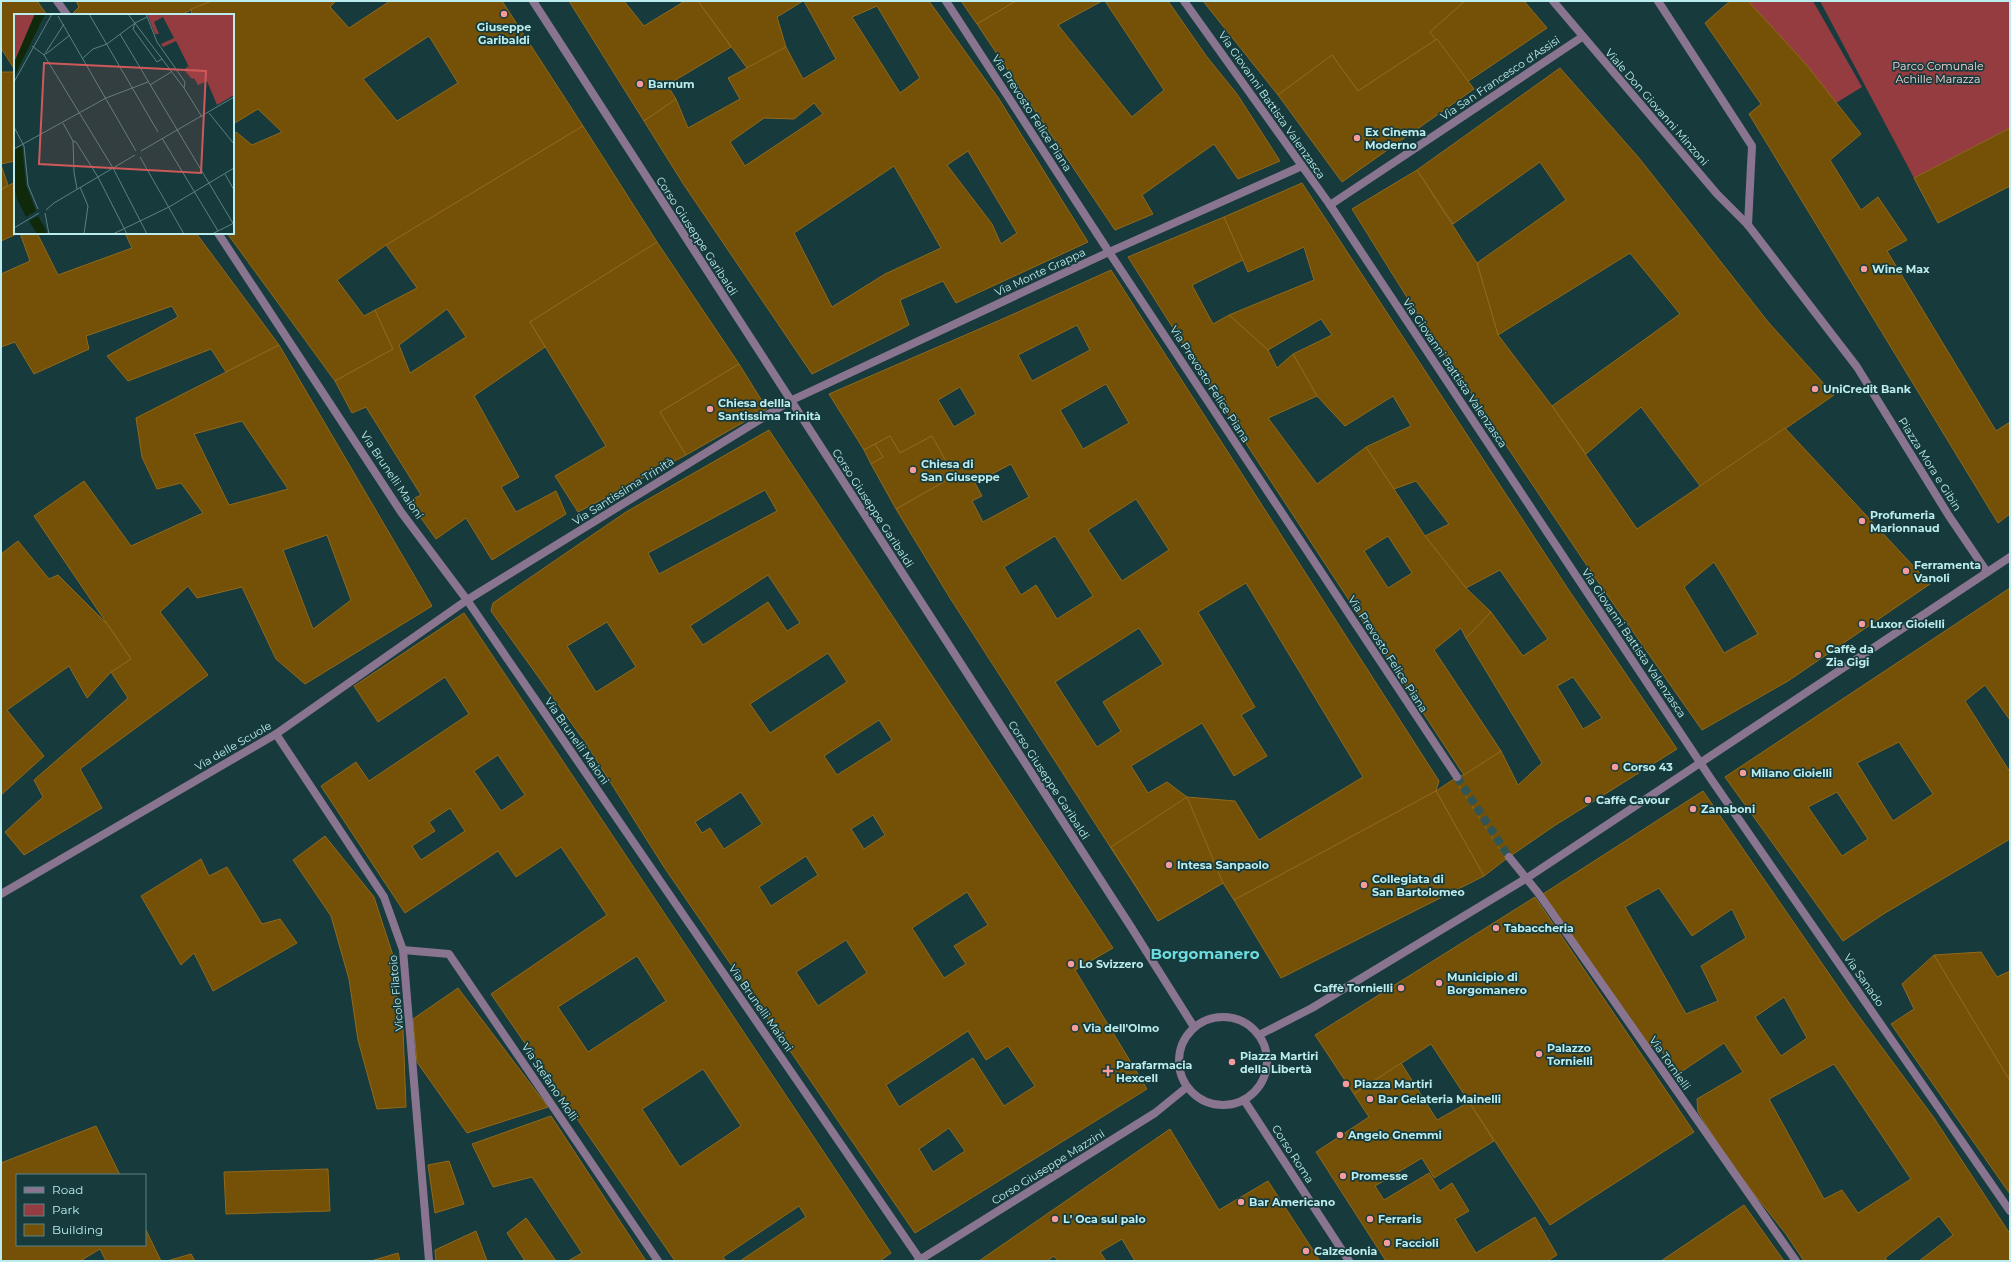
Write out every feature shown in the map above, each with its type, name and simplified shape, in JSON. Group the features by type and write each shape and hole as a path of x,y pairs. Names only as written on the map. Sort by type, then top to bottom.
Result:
{"street":[{"path":"57,1 66,14"},
{"name":"Corso Giuseppe Garibaldi","path":"533,1 1194,1027"},
{"name":"Via Prevosto Felice Piana","path":"946,1 1109,252 1457,777"},
{"name":"Via Giovanni Battista Valenzasca","path":"1184,1 1330,205 1700,762"},
{"name":"Viale Don Giovanni Minzoni","path":"1553,1 1582,37 1718,194 1748,225 1857,367"},
{"path":"1658,1 1752,146 1748,225"},
{"name":"Via San Francesco d'Assisi","path":"1330,205 1582,37"},
{"name":"Via Monte Grappa","path":"790,401 1109,252 1302,166"},
{"name":"Via Brunelli Maioni","path":"219,234 246,272 402,512 467,600 920,1261"},
{"name":"Piazza Mora e Gibin","path":"1857,367 1949,516 1987,572"},
{"name":"Via Santissima Trinità","path":"467,600 790,401"},
{"path":"1259,1035 1312,1008 1526,878 2010,557"},
{"name":"Via delle Scuole","path":"1,894 276,734 467,600"},
{"name":"Vicolo Filatoio","path":"276,734 384,897 403,950 429,1261"},
{"name":"Via Sanado","path":"1700,762 2010,1211"},
{"path":"1509,857 1526,878"},
{"name":"Via Tornielli","path":"1526,878 1796,1261"},
{"name":"Via Stefano Molli","path":"403,950 449,954 658,1261"},
{"path":"1221,1017 1236,1019 1249,1025 1259,1035 1266,1049 1267,1064 1264,1078 1256,1091 1244,1100 1232,1105 1219,1106 1207,1103 1196,1097 1187,1087 1181,1076 1178,1062 1180,1049 1186,1037 1194,1027 1207,1020 1221,1017"},
{"name":"Corso Giuseppe Mazzini","path":"920,1261 1155,1113 1187,1087"},
{"name":"Corso Roma","path":"1244,1100 1349,1261"}],"green space":[{"path":"1748,1 1813,1 1862,87 1836,103"},
{"name":"Parco Comunale Achille Marazza","path":"1820,1 2010,1 2010,128 1914,178"}],"building":[{"path":"1,1 37,1 46,14 14,14 14,68 1,48"},
{"path":"76,1 212,1 182,14 74,14 79,7"},
{"path":"212,1 336,1 330,7 349,28 390,1 502,1 583,126 386,245 337,280 364,316 375,310 393,349 335,381 228,234 234,234 234,133 236,132 252,145 282,132 258,109 234,123 234,14 192,14 191,9","holes":["429,36 458,83 397,121 363,79"]},
{"path":"569,1 624,1 644,26 685,1 698,1 731,47 667,85 676,99 644,121"},
{"path":"698,1 803,1 777,17 786,47 747,68"},
{"path":"804,1 929,1 999,99 1088,242 956,303 943,281 900,300 909,325 812,374 684,185 644,121 676,99 688,128 740,99 728,78 786,47 803,79 836,59","holes":["877,6 920,78 900,93 852,17","814,103 823,114 745,166 730,142 764,118 794,119","968,151 1017,233 1001,244 992,224 947,165","894,166 941,248 885,274 832,307 794,233"]},
{"path":"961,1 1016,1 977,24"},
{"path":"1016,1 1102,1 1058,25 1132,117 1164,90 1105,1 1168,1 1207,57 1237,94 1280,161 1238,179 1214,144 1142,195 1153,214 1115,230 977,24"},
{"path":"1203,1 1465,1 1430,32 1437,39 1358,91 1332,55 1278,95"},
{"path":"1465,1 1524,1 1547,28 1467,82 1430,32"},
{"path":"1730,1 1748,1 1805,63 1861,134 1830,160 1861,210 1878,197 1907,240 1887,251 1996,431 2010,422 2010,514 1998,523 1749,114 1761,104 1705,23"},
{"name":"Ex Cinema Moderno","path":"1437,39 1474,89 1342,182 1278,95 1332,55 1358,91"},
{"path":"1560,68 1639,158 1769,323 1834,395 1701,487 1641,407 1586,454 1552,406 1680,314 1630,253 1498,335 1477,263 1566,200 1540,162 1453,224 1417,170"},
{"path":"1,72 14,72 14,161 1,164"},
{"path":"583,126 657,242 530,322 545,347 474,396 519,477 501,487 516,512 556,491 566,514 492,560 466,518 436,539 409,501 421,495 366,407 352,413 335,381 393,349 375,310 417,288 386,245","holes":["447,309 466,337 410,373 399,345"]},
{"path":"2010,128 2010,186 1938,223 1914,178"},
{"path":"1,165 8,185 1,190"},
{"path":"1417,170 1477,263 1498,335 1552,406 1637,529 1785,428 1930,584 1788,681 1702,730 1596,579 1413,307 1352,209","holes":["1714,562 1758,634 1724,653 1684,587"]},
{"path":"14,183 14,234 17,234 1,241 1,190"},
{"path":"1302,183 1568,589 1677,749 1554,826 1506,859 1455,780 1501,751 1518,785 1542,763 1466,638 1491,612 1523,656 1548,639 1500,570 1466,588 1425,536 1449,524 1416,481 1394,489 1366,447 1411,426 1393,396 1345,426 1317,396 1293,354 1332,335 1321,319 1268,350 1229,315 1314,280 1304,247 1248,272 1224,217","holes":["1573,677 1602,718 1583,729 1557,686"]},
{"path":"1224,217 1243,260 1192,285 1213,324 1229,315 1268,350 1277,368 1293,354 1317,396 1268,418 1317,484 1366,447 1425,536 1466,588 1491,612 1466,638 1461,628 1434,650 1501,751 1464,775 1251,451 1128,257","holes":["1388,536 1412,573 1388,588 1364,551"]},
{"path":"20,234 38,234 58,275 132,248 125,234 197,234 279,345 226,372 211,349 128,381 107,356 178,317 172,306 86,336 89,349 34,374 15,342 1,347 1,274 30,261"},
{"path":"657,242 739,364 660,412 686,455 578,512 555,476 606,446 530,322"},
{"path":"1111,270 1439,781 1436,791 1234,900 1223,883 1158,921 950,598 896,509 954,476 932,436 900,453 890,436 864,450 829,394","holes":["1077,325 1090,350 1032,381 1018,355","1106,384 1129,423 1083,449 1060,410","960,387 976,414 954,427 938,400","1011,464 1029,497 983,522 972,501 982,496 975,483","1136,499 1169,550 1122,581 1088,530","1055,536 1093,596 1057,619 1036,585 1021,595 1004,567","1246,583 1363,777 1259,840 1235,801 1187,797 1167,782 1148,793 1131,766 1202,723 1234,776 1267,756 1241,715 1255,707 1198,612","1139,628 1163,664 1103,702 1121,731 1097,747 1055,682"]},
{"path":"279,345 432,606 305,684 276,659 242,587 197,598 188,586 160,612 208,675 80,769 102,808 24,855 5,832 43,797 34,780 128,698 111,672 131,659 34,516 84,481 131,546 203,513 181,483 157,489 142,457 136,418","holes":["242,421 288,489 229,505 194,434","327,535 351,600 313,629 283,550"]},
{"name":"Chiesa dellla Santissima Trinità","path":"739,364 762,401 753,406 758,414 686,455 660,412"},
{"path":"762,401 767,409 758,414 753,406"},
{"path":"769,430 1113,948 1075,970 1147,1089 915,1233 664,867 585,742 491,611 493,603 626,512","holes":["765,490 777,511 659,574 648,553","768,575 800,623 787,631 768,602 703,645 690,626","607,622 636,667 596,692 567,646","828,653 847,682 770,733 750,704","879,720 892,740 837,775 824,756","741,792 762,824 724,849 710,828 702,833 695,822","873,815 885,835 864,849 851,829","806,856 818,875 771,906 759,887","967,892 988,925 954,946 966,964 944,978 912,928","846,940 867,973 818,1006 796,972","968,1031 986,1060 1008,1046 1035,1086 1004,1106 973,1058 899,1107 886,1085","949,1128 965,1151 933,1172 919,1149"]},
{"name":"Chiesa di San Giuseppe","path":"890,436 900,453 932,436 954,476 896,509 871,464 883,457 875,444"},
{"path":"875,444 883,457 871,464 864,450"},
{"path":"18,541 49,579 58,575 107,624 131,659 111,672 87,698 69,666 7,710 44,756 1,795 1,554"},
{"path":"2010,588 2010,720 1985,685 1965,701 2010,772 2010,839 1885,913 1843,941 1725,777","holes":["1899,742 1933,794 1893,821 1857,763","1837,792 1868,839 1842,856 1808,807"]},
{"path":"464,613 891,1253 880,1261 740,1261 806,1217 799,1206 723,1257 726,1261 675,1261 491,994 607,915 561,847 516,877 498,851 405,913 321,786 356,762 369,781 469,714 445,677 378,722 354,686","holes":["498,755 525,795 501,811 474,771","450,808 465,831 421,860 412,846 435,831 429,822","637,956 666,1001 588,1052 558,1007","703,1069 741,1126 680,1167 642,1109"]},
{"path":"1457,777 1455,780 1506,859 1484,876 1436,791"},
{"name":"Collegiata di San Bartolomeo","path":"1436,791 1484,876 1281,978 1234,900"},
{"path":"1703,791 1852,1007 1934,1118 2010,1234 2010,1261 1919,1261 1953,1235 1939,1216 1885,1258 1888,1261 1804,1261 1786,1234 1735,1170 1698,1112 1697,1099 1743,1072 1724,1043 1678,1074 1656,1043 1649,1047 1543,894","holes":["1659,888 1692,936 1732,909 1746,938 1701,966 1718,1001 1686,1014 1625,907","1784,997 1807,1038 1781,1056 1755,1017","1834,1064 1911,1179 1858,1213 1842,1190 1824,1199 1769,1099"]},
{"name":"Intesa Sanpaolo","path":"1187,797 1223,883 1158,921 1111,847"},
{"path":"325,836 374,897 398,971 392,972 403,1029 406,1107 377,1109 358,1040 349,979 331,916 293,860"},
{"path":"201,859 209,876 227,867 262,924 280,919 297,943 213,991 194,953 181,965 141,896"},
{"name":"Palazzo Tornielli","path":"1535,897 1694,1132 1550,1225 1431,1044 1354,1094 1315,1035"},
{"path":"1981,952 1997,977 2010,971 2010,1081 1934,955"},
{"path":"1934,955 2010,1081 2010,1194 1891,1024 1914,1009 1902,984"},
{"path":"458,988 548,1107 467,1133 417,1062 413,1019"},
{"path":"1401,1063 1437,1120 1469,1102 1494,1141 1434,1178 1422,1158 1375,1186 1384,1200 1429,1173 1440,1191 1452,1183 1469,1211 1455,1219 1476,1253 1535,1217 1557,1255 1547,1261 1386,1261 1316,1152 1369,1117 1354,1094"},
{"path":"551,1116 646,1261 568,1261 582,1253 532,1177 493,1187 472,1144"},
{"path":"96,1126 120,1174 16,1174 16,1246 146,1246 146,1230 161,1261 106,1261 100,1249 80,1261 1,1261 1,1163"},
{"path":"1170,1129 1219,1210 1268,1181 1320,1261 1135,1261 1122,1239 1100,1252 1106,1261 1058,1261 1054,1256 1047,1261 979,1261"},
{"path":"449,1161 464,1204 435,1213 428,1165"},
{"path":"328,1169 330,1211 226,1214 224,1172"},
{"path":"1744,1205 1784,1261 1661,1261"},
{"path":"526,1218 556,1261 525,1261 507,1233"},
{"path":"476,1231 487,1261 436,1261 435,1250"},
{"path":"398,1253 400,1261 371,1261"},
{"path":"191,1254 195,1261 167,1261"}],"tunnel":[{"path":"1457,777 1509,857"}],"place":[{"name":"Giuseppe Garibaldi","path":"504,14"},
{"name":"Barnum","path":"640,84"},
{"name":"Ex Cinema Moderno","path":"1357,138"},
{"name":"Wine Max","path":"1864,269"},
{"name":"UniCredit Bank","path":"1815,389"},
{"name":"Chiesa dellla Santissima Trinità","path":"710,409"},
{"name":"Chiesa di San Giuseppe","path":"913,470"},
{"name":"Profumeria Marionnaud","path":"1862,521"},
{"name":"Ferramenta Vanoli","path":"1906,571"},
{"name":"Luxor Gioielli","path":"1862,624"},
{"name":"Caffè da Zia Gigi","path":"1818,655"},
{"name":"Corso 43","path":"1615,767"},
{"name":"Milano Gioielli","path":"1743,773"},
{"name":"Caffè Cavour","path":"1588,800"},
{"name":"Zanaboni","path":"1693,809"},
{"name":"Intesa Sanpaolo","path":"1169,865"},
{"name":"Collegiata di San Bartolomeo","path":"1364,885"},
{"name":"Tabaccheria","path":"1496,928"},
{"name":"Lo Svizzero","path":"1071,964"},
{"name":"Municipio di Borgomanero","path":"1439,983"},
{"name":"Caffè Tornielli","path":"1401,988"},
{"name":"Via dell'Olmo","path":"1075,1028"},
{"name":"Palazzo Tornielli","path":"1539,1054"},
{"name":"Piazza Martiri della Libertà","path":"1232,1062"},
{"name":"Parafarmacia Hexcell","path":"1108,1071"},
{"name":"Piazza Martiri","path":"1346,1084"},
{"name":"Bar Gelateria Mainelli","path":"1370,1099"},
{"name":"Angelo Gnemmi","path":"1340,1135"},
{"name":"Promesse","path":"1343,1176"},
{"name":"Bar Americano","path":"1241,1202"},
{"name":"L' Oca sul palo","path":"1055,1219"},
{"name":"Ferraris","path":"1370,1219"},
{"name":"Faccioli","path":"1387,1243"},
{"name":"Calzedonia","path":"1306,1251"}],"district":[{"name":"Borgomanero","path":"1205,954"}]}
